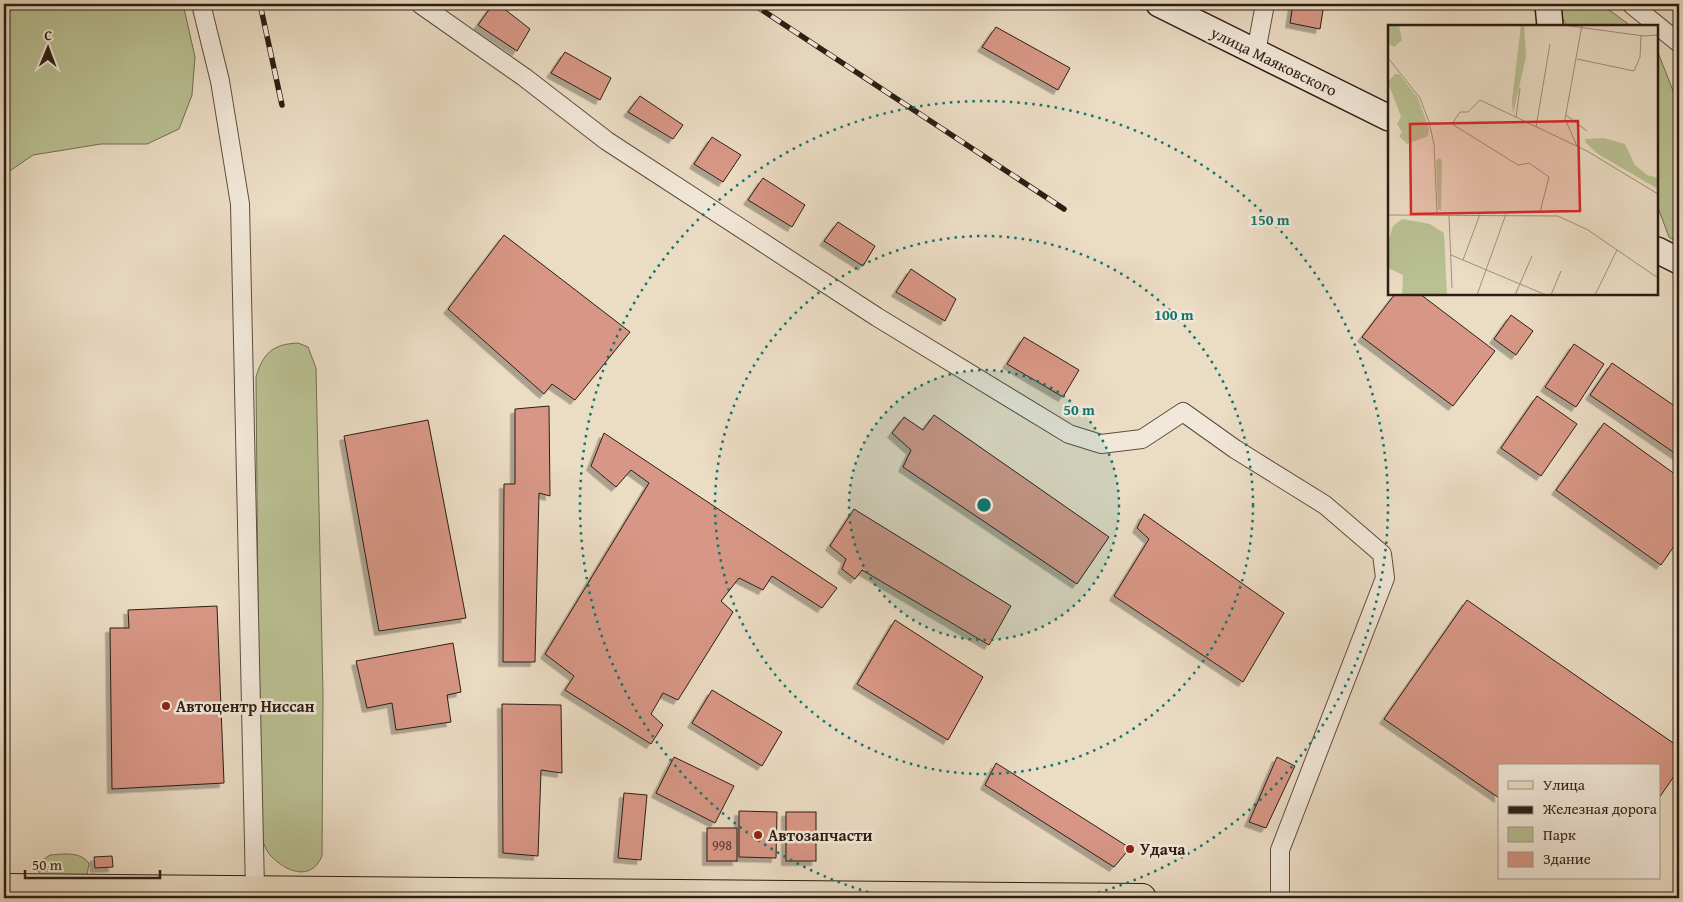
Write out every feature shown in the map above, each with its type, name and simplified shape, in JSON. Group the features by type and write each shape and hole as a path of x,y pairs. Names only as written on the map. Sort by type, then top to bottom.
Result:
{"main road":[{"path":"4,888 255,894 1142,898"}],"street":[{"path":"201,4 220,82 240,204 255,894"},
{"path":"420,4 524,77 607,141 878,317 1069,434 1101,444 1142,439 1183,412 1235,449 1325,505 1382,554 1385,578 1280,850 1280,898"},
{"name":"улица Маяковского","path":"1159,4 1388,118"},
{"path":"1256,52 1265,4"},
{"path":"1548,4 1550,25"},
{"path":"1631,4 1657,25"},
{"path":"1658,26 1679,43"}],"green space":[{"path":"4,4 183,4 195,57 192,95 179,129 147,144 101,144 33,155 4,175"},
{"path":"1564,4 1601,4 1630,25 1566,25 1561,16"},
{"path":"1658,53 1679,106 1679,244 1669,237 1658,208"},
{"path":"298,343 308,347 316,368 323,694 322,856 317,864 305,872 291,870 276,861 265,846 260,829 256,377 262,362 270,351 282,345"},
{"path":"71,854 82,857 89,864 87,875 41,875 37,869 38,863 50,855"}],"building":[{"path":"493,4 498,4 530,29 517,51 478,25"},
{"path":"1293,4 1324,4 1320,29 1290,23"},
{"path":"996,27 1070,68 1058,90 982,47"},
{"path":"565,52 611,78 600,100 551,73"},
{"path":"640,96 683,125 673,139 628,112"},
{"path":"712,137 741,155 723,182 694,164"},
{"path":"763,178 805,205 792,227 748,200"},
{"path":"838,222 875,246 863,266 824,241"},
{"path":"504,235 630,332 575,400 552,384 544,394 448,309"},
{"path":"911,269 956,299 945,321 896,292"},
{"path":"1394,295 1421,295 1495,351 1453,406 1362,337"},
{"path":"1511,315 1533,331 1516,355 1494,339"},
{"path":"1024,337 1079,370 1063,397 1007,364"},
{"path":"1574,344 1604,364 1576,407 1545,387"},
{"path":"1612,363 1679,409 1679,456 1590,395"},
{"path":"1537,396 1577,424 1541,476 1501,448"},
{"path":"549,406 550,496 539,493 535,662 503,662 504,484 515,484 515,409"},
{"path":"934,415 1109,537 1077,584 903,467 911,450 892,433 904,417 923,430"},
{"path":"428,420 466,618 379,631 344,436"},
{"path":"1604,423 1679,477 1679,539 1661,565 1556,490"},
{"path":"604,433 837,588 822,608 772,576 763,590 739,578 721,601 733,612 678,700 663,693 651,714 663,725 651,744 565,690 574,676 545,654 649,483 631,470 616,487 591,466"},
{"path":"854,509 1011,606 989,645 862,570 855,579 842,569 846,559 830,546"},
{"path":"1144,514 1284,613 1243,682 1114,596 1149,539 1137,528"},
{"path":"1467,600 1679,747 1679,769 1660,797 1660,764 1498,764 1498,797 1384,719"},
{"name":"Автоцентр Ниссан","path":"217,606 224,783 112,789 110,628 129,628 128,610"},
{"path":"895,620 983,677 948,740 857,684"},
{"path":"453,643 461,692 447,695 451,722 396,730 392,703 367,708 356,661"},
{"path":"712,690 782,732 762,766 692,723"},
{"path":"502,704 561,705 562,773 541,770 538,856 503,853"},
{"path":"674,757 734,786 715,823 656,793"},
{"path":"1277,757 1295,766 1266,828 1249,822"},
{"path":"996,763 1130,848 1114,867 985,785"},
{"path":"624,793 647,795 641,860 618,858"},
{"name":"Автозапчасти","path":"739,811 777,812 776,858 739,857"},
{"path":"786,812 816,812 816,861 786,861"},
{"path":"707,828 737,828 737,861 707,861"},
{"path":"112,856 113,867 95,868 94,857"}],"railway":[{"path":"260,4 282,105"},
{"path":"753,4 1064,209"}],"place":[{"name":"Автоцентр Ниссан","path":"166,706"},
{"name":"Автозапчасти","path":"758,835"},
{"name":"Удача","path":"1130,849"}]}
